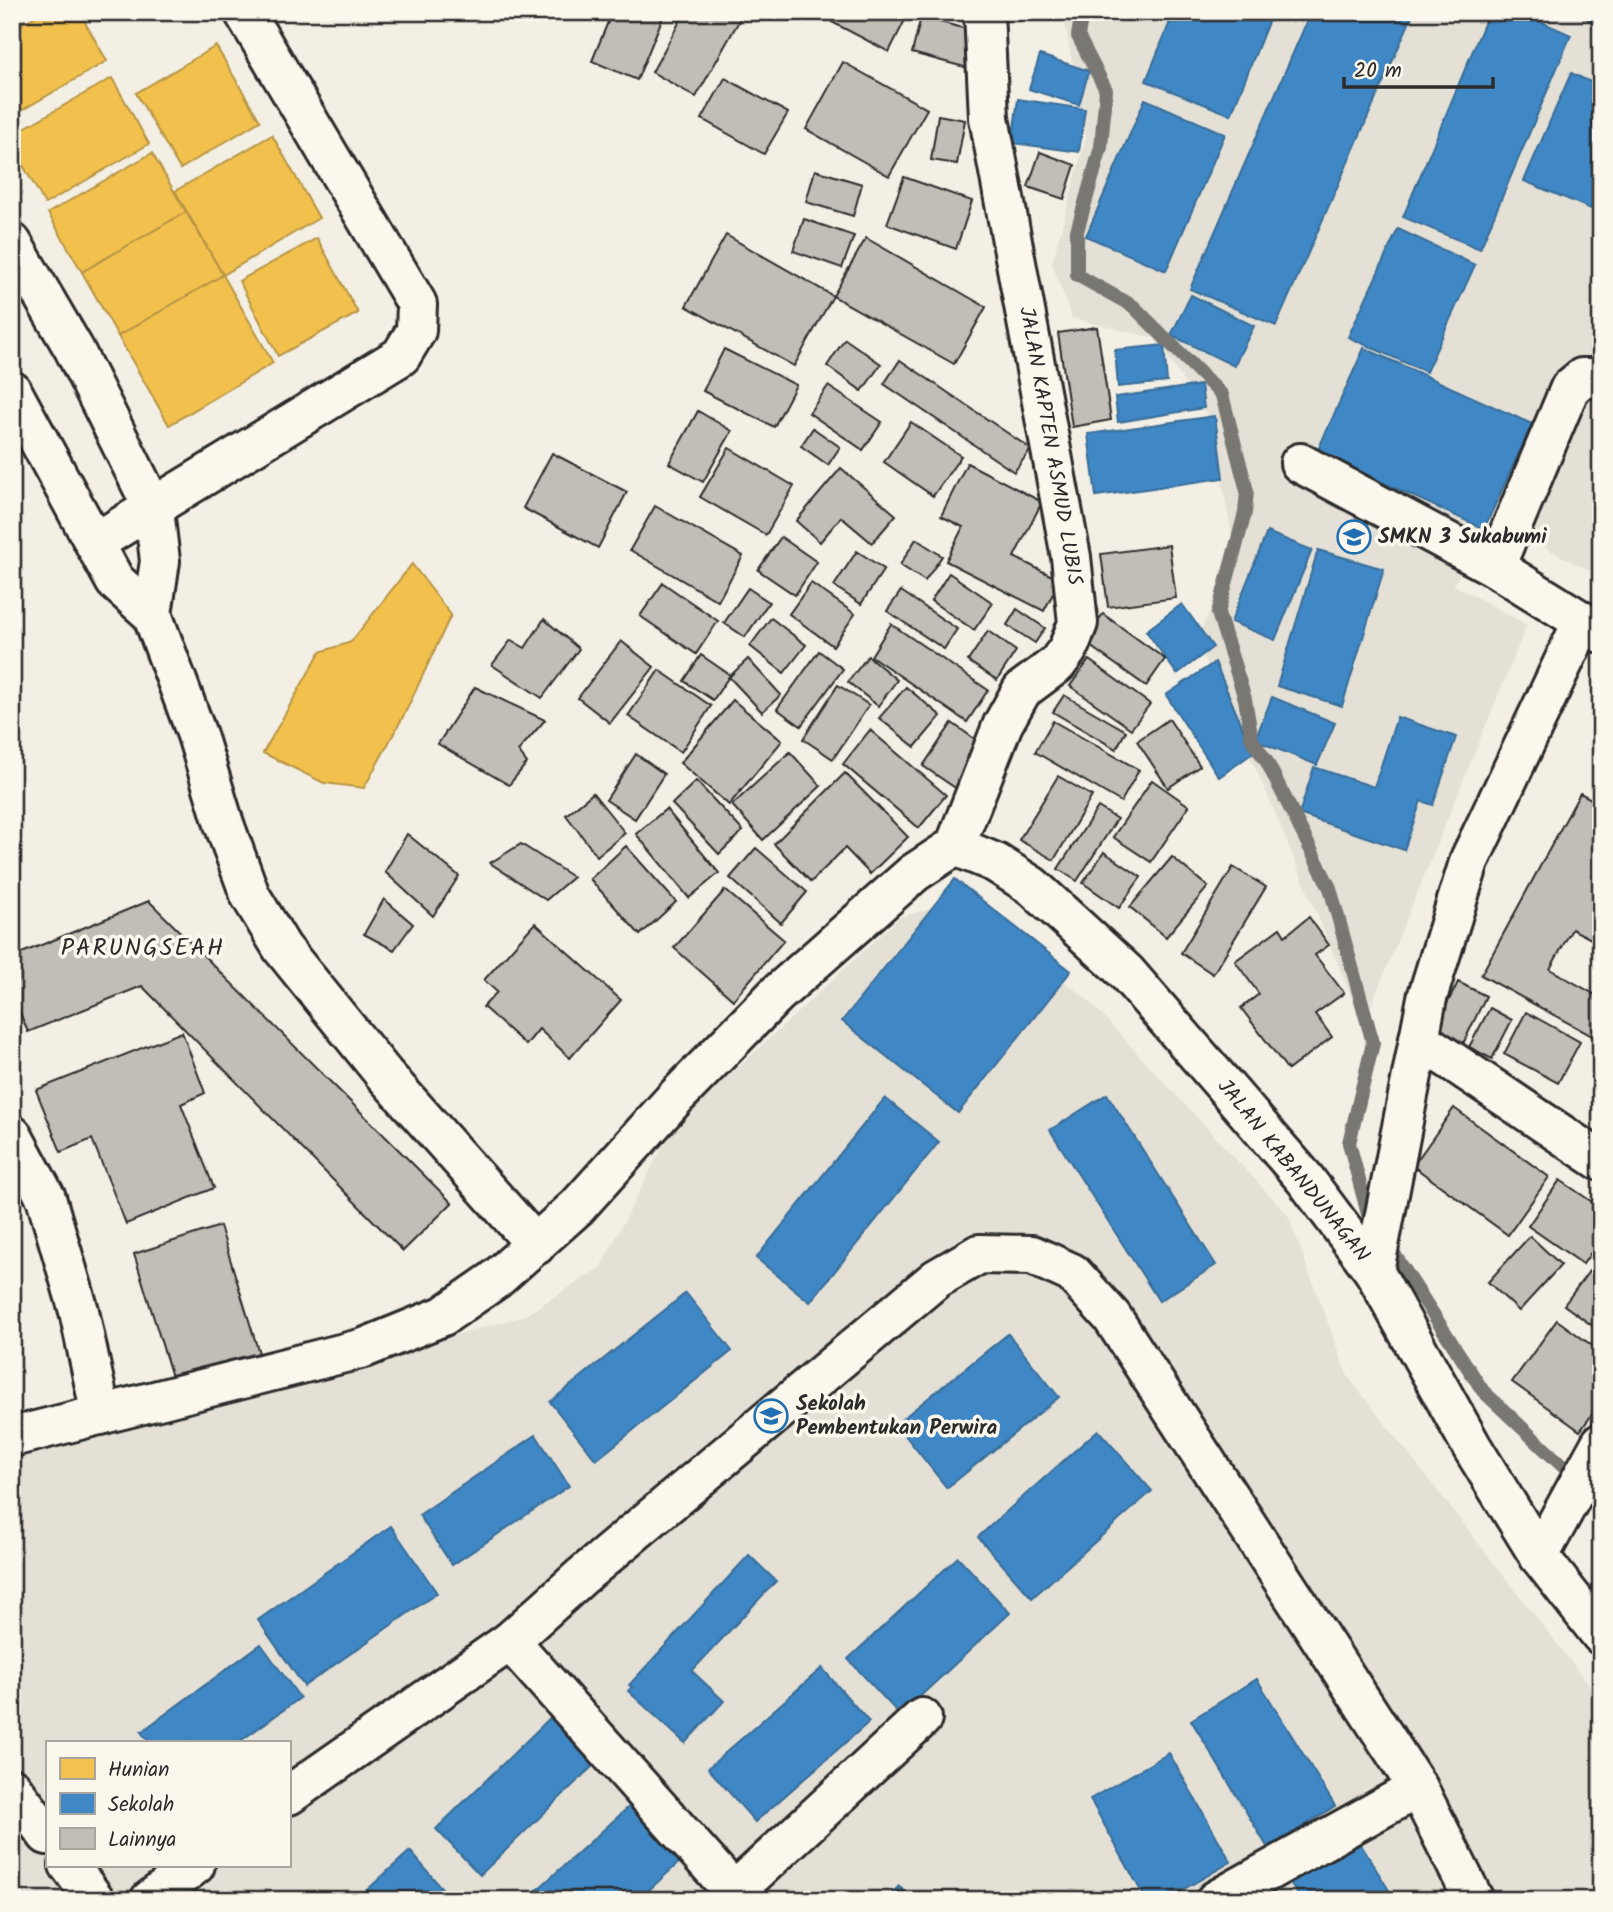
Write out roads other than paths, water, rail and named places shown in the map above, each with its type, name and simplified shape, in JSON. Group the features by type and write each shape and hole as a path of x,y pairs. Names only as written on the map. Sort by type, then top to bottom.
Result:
{"street":[{"path":"96,542 154,510 401,356 411,344 419,319 417,304 244,12"},
{"name":"JALAN KAPTEN ASMUD LUBIS","path":"955,845 1003,724 1022,690 1057,664 1068,649 1078,623 1071,557 989,118 984,12"},
{"path":"12,243 74,349 154,510 160,561 152,614"},
{"path":"1495,567 1570,388 1582,379 1601,378"},
{"path":"15,401 96,542 115,581 152,614 197,735 224,824 250,895 282,947 384,1074 536,1245"},
{"path":"1300,463 1495,567 1591,628 1470,859 1427,998 1374,1272"},
{"path":"12,1437 375,1343 443,1317 495,1280 577,1207 676,1097 777,995 914,873 955,845"},
{"name":"JALAN KABANDUNAGAN","path":"955,845 996,863 1032,886 1126,972 1305,1179 1374,1272 1472,1447 1538,1556 1601,1635"},
{"path":"1419,1039 1601,1161"},
{"path":"12,1135 46,1198 79,1311 101,1415"},
{"path":"290,1794 510,1641 582,1577 936,1279 979,1254 1032,1255 1072,1273 1112,1317 1418,1788 1474,1900"},
{"path":"1538,1556 1601,1443"},
{"path":"510,1641 729,1896 922,1718"},
{"path":"12,1788 46,1834"},
{"path":"1216,1900 1418,1788"},
{"path":"70,1867 95,1900"},
{"path":"150,1900 192,1867"}],"waterway":[{"path":"1082,12 1078,36 1106,90 1101,147 1077,231 1077,275 1133,306 1222,395 1247,491 1245,513 1218,613 1245,699 1252,740 1267,762 1330,888 1373,1043 1349,1143 1368,1214 1374,1223"},
{"path":"1387,1243 1483,1391 1601,1502"}],"place":[{"name":"SMKN 3 Sukabumi","path":"1354,537"},
{"name":"Sekolah Pembentukan Perwira","path":"771,1416"}],"district":[{"name":"PARUNGSEAH","path":"143,948"}]}
